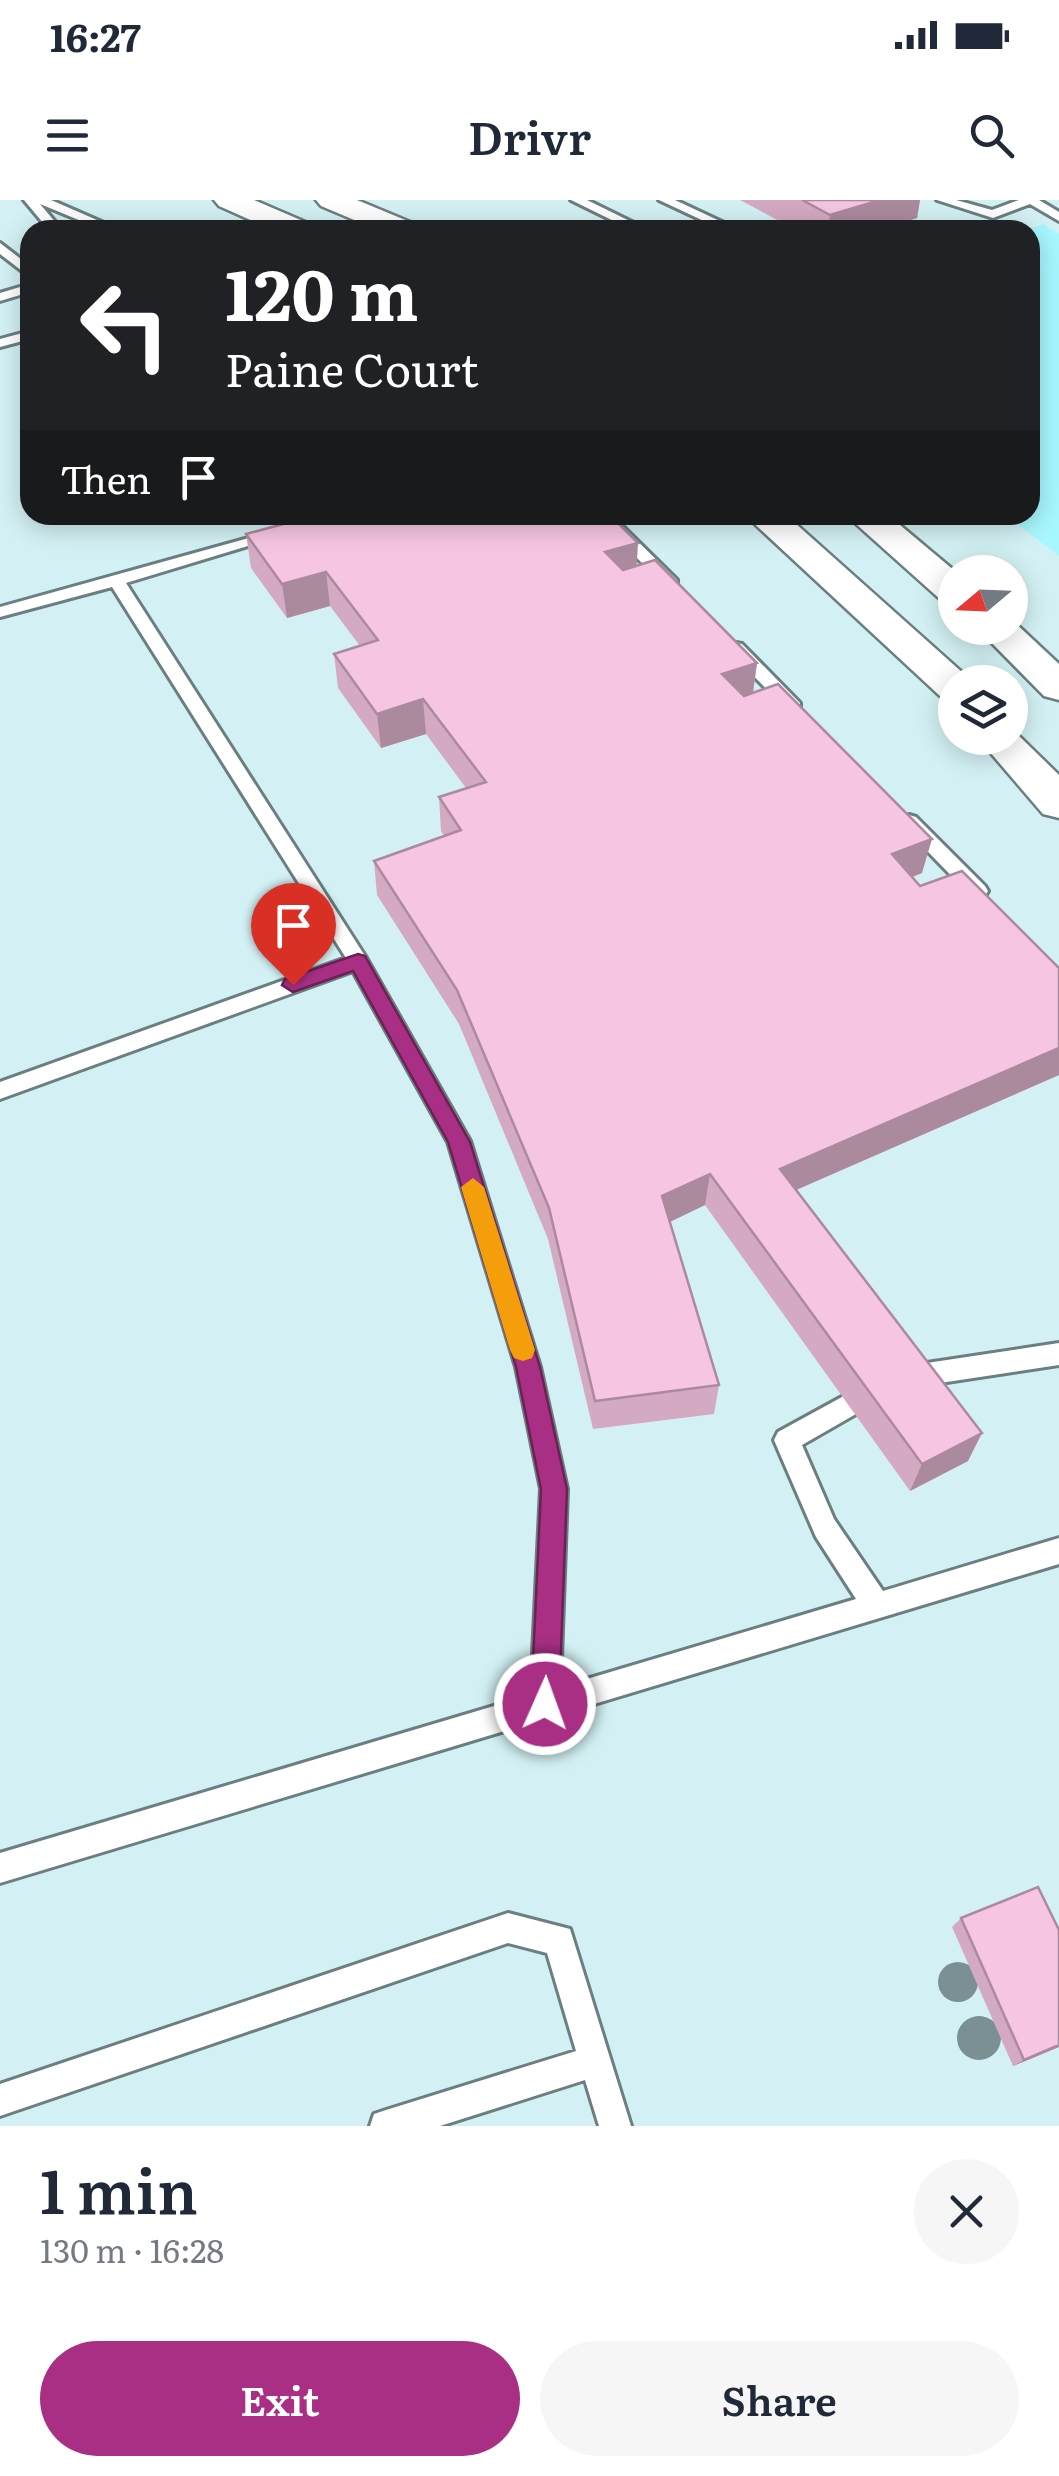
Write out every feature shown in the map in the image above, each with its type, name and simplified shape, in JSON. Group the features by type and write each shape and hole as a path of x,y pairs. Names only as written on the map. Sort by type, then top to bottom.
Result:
{"main road":[{"path":"229,200 276,220"},
{"path":"331,200 380,220"},
{"path":"775,525 938,668"},
{"path":"876,525 938,578"},
{"path":"1015,645 1059,686"},
{"path":"1015,755 1059,803"}],"lane":[{"path":"30,200 47,220"},
{"path":"40,200 89,220"},
{"path":"577,200 620,220"},
{"path":"665,200 710,220"},
{"path":"943,200 993,214 1030,200 1059,217"},
{"path":"0,247 20,264"},
{"path":"612,525 685,598"},
{"path":"0,612 300,528"},
{"path":"116,582 358,961 459,1142 528,1367 554,1489 545,1704"},
{"path":"727,640 810,722"},
{"path":"893,805 990,902"},
{"path":"0,1091 358,961"},
{"path":"879,1607 842,1561 815,1514 787,1440 897,1378 1059,1354"},
{"path":"0,1868 1059,1551"},
{"path":"0,2100 508,1928 560,1940 615,2126"},
{"path":"386,2126 422,2120 595,2061"}],"shaded area":[{"path":"0,200 1059,200 1059,2126 0,2126"},
{"path":"1040,225 1059,234 1059,556 1018,525 1040,525"}],"building":[{"path":"802,200 880,200 830,215"},
{"path":"280,525 620,525 638,543 605,552 623,570 655,560 757,663 722,674 744,696 778,684 932,839 892,854 920,886 962,871 1059,968 1059,1048 780,1169 982,1433 922,1464 710,1174 662,1196 719,1385 595,1401 549,1208 457,990 374,861 461,830 439,797 486,782 423,699 377,714 334,654 378,640 326,572 282,584 246,534"},
{"path":"1038,1887 1059,1930 1059,2045 1024,2060 961,1918"}],"slow traffic":[{"path":"473,1187 523,1350"}],"route":[{"path":"293,985 358,961 459,1142 528,1367 554,1489 545,1704"}]}
